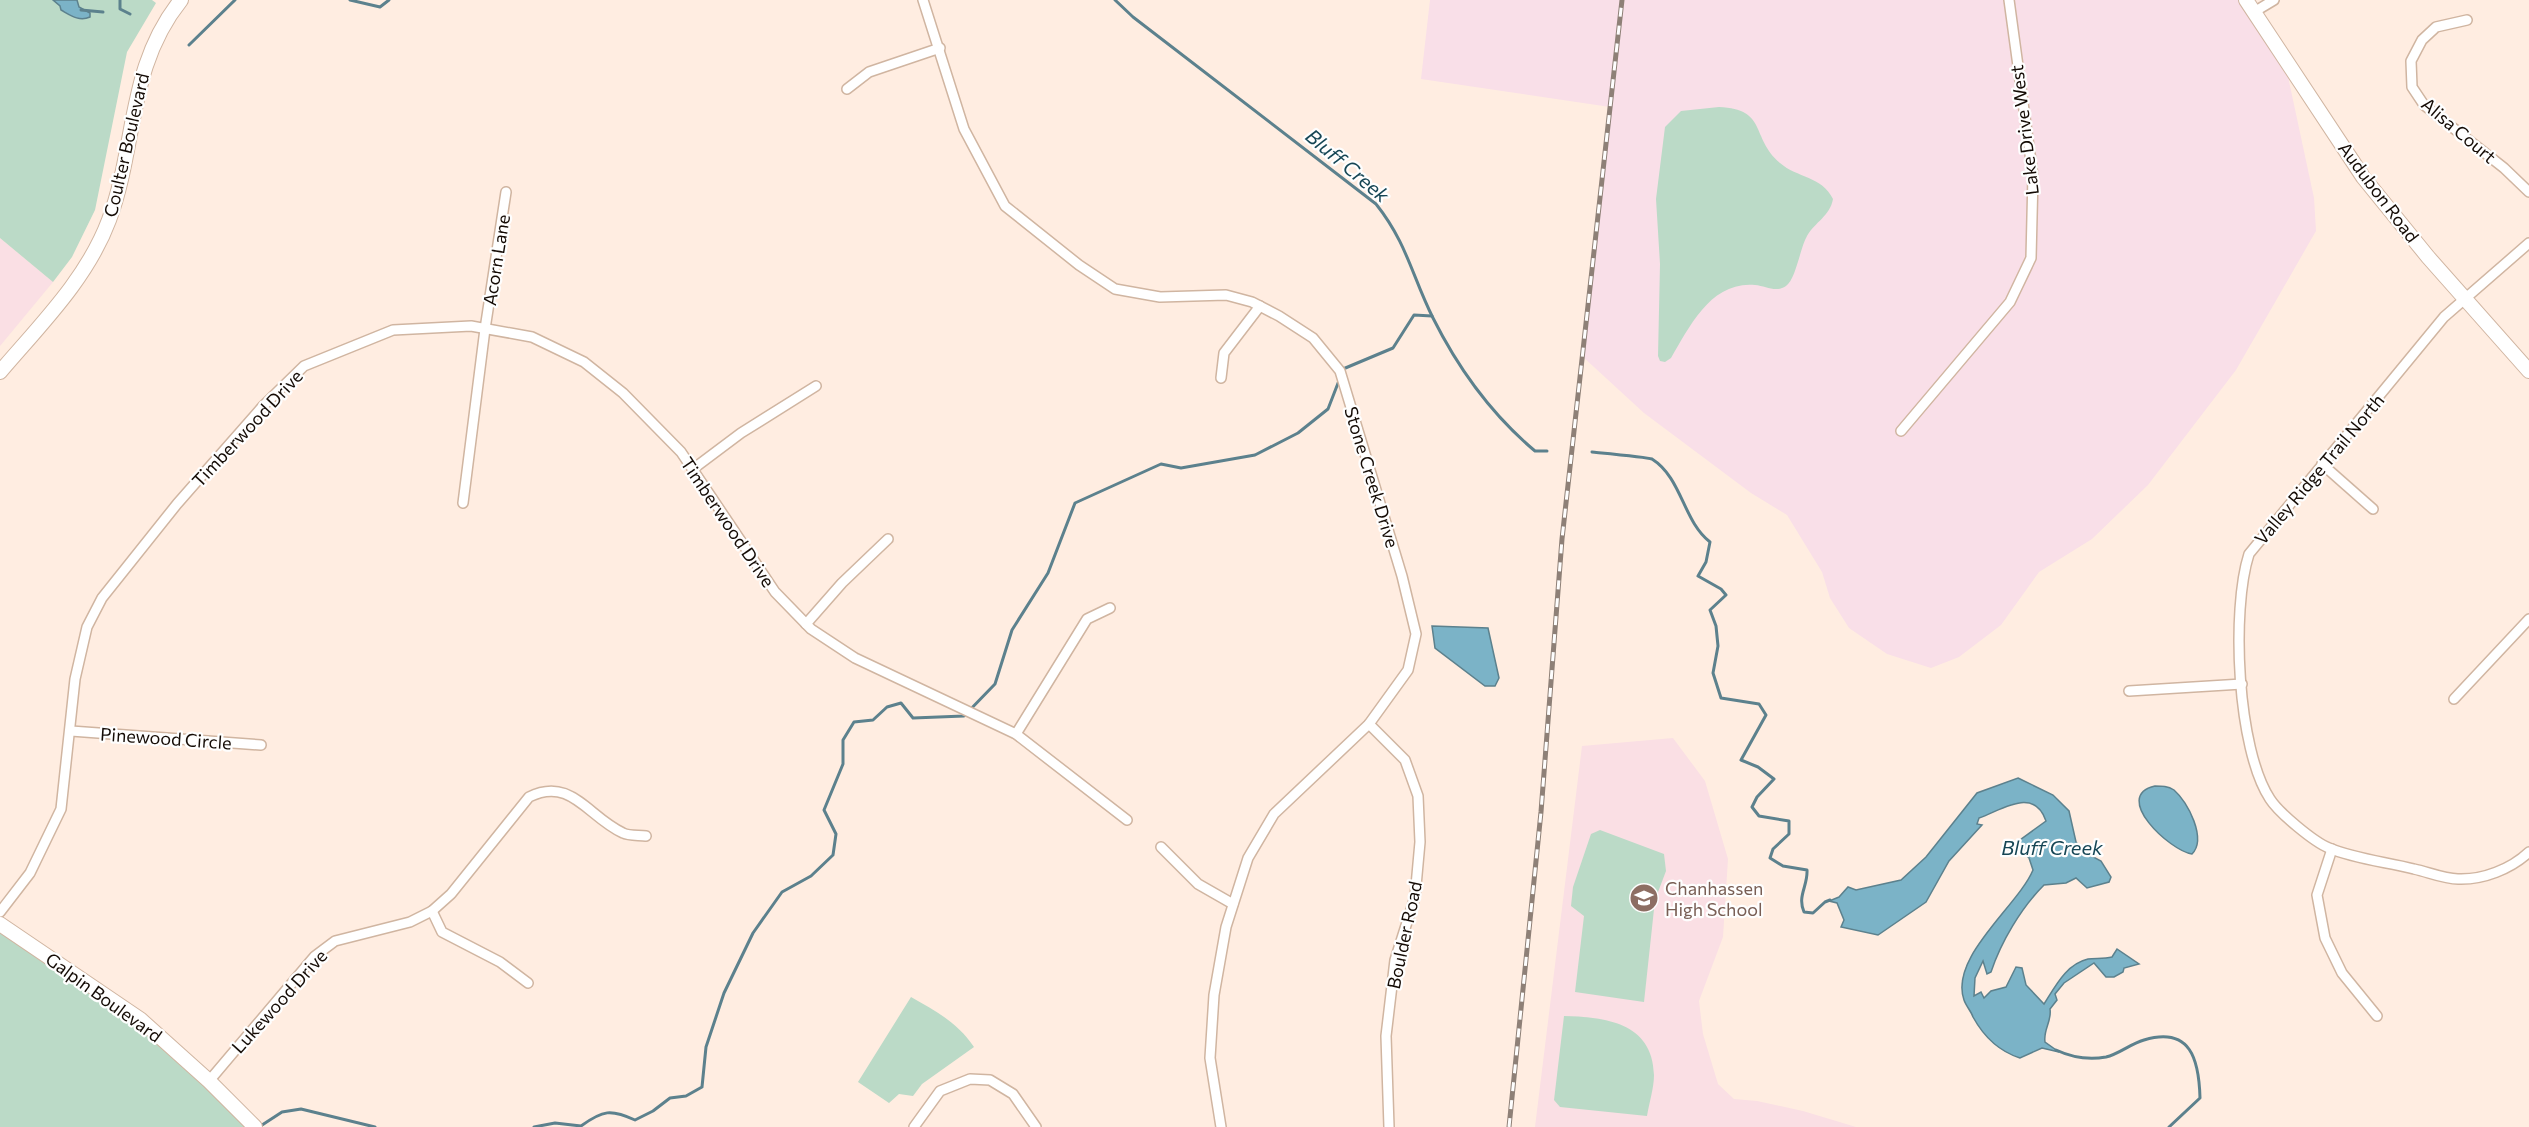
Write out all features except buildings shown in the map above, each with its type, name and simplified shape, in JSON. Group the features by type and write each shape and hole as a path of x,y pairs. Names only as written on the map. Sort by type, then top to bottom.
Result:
{"street":[{"name":"Coulter Boulevard","path":"0,372 76,281 97,248 113,208 144,67 155,39 181,0"},
{"name":"Stone Creek Drive","path":"923,0 964,129 1005,206 1079,265 1115,289 1160,297 1226,295 1260,306 1312,338 1340,371 1402,576 1416,634 1408,670 1369,724 1274,814 1248,858 1226,927 1214,994 1210,1058 1221,1127"},
{"name":"Lake Drive West","path":"1901,431 2010,302 2031,258 2033,176 2009,0"},
{"name":"Audubon Road","path":"2246,0 2363,177 2529,371"},
{"path":"2254,12 2274,0"},
{"name":"Alisa Court","path":"2467,20 2436,27 2422,40 2411,61 2412,87 2424,105 2504,168 2529,192"},
{"path":"847,90 869,72 940,48"},
{"name":"Acorn Lane","path":"463,503 485,329 507,192"},
{"name":"Valley Ridge Trail North","path":"2332,849 2295,824 2270,800 2256,770 2242,684 2238,619 2241,578 2249,554 2444,317 2529,243"},
{"path":"1221,378 1224,353 1260,306"},
{"name":"Timberwood Drive","path":"0,912 30,873 61,808 75,679 87,627 102,598 177,504 271,398 304,366 393,330 471,326 532,338 584,362 622,393 681,452 775,592 806,624 855,658 1016,734 1127,820"},
{"path":"693,469 741,433 816,386"},
{"path":"2322,464 2373,509"},
{"path":"806,624 888,538"},
{"path":"1016,734 1087,619 1110,608"},
{"path":"2454,699 2529,619"},
{"path":"2129,691 2242,684"},
{"name":"Boulder Road","path":"1369,724 1405,760 1418,796 1420,842 1415,897 1395,960 1386,1035 1389,1127"},
{"name":"Pinewood Circle","path":"71,731 261,745"},
{"name":"Lukewood Drive","path":"209,1081 315,956 335,941 410,922 432,911 451,894 529,797 545,789 563,792 624,834 646,836"},
{"path":"1161,847 1198,884 1233,904"},
{"path":"2377,1016 2342,973 2325,938 2317,895 2332,849 2458,879 2487,875 2518,863 2529,852"},
{"path":"432,911 442,932 500,962 528,983"},
{"name":"Galpin Boulevard","path":"0,924 140,1019 209,1081 255,1127"},
{"path":"914,1127 940,1091 970,1079 990,1080 1013,1094 1036,1127"}],"shaded area":[{"path":"1430,0 2246,0 2284,58 2314,198 2316,231 2236,370 2148,485 2092,539 2039,572 2001,625 1959,657 1931,668 1887,654 1849,628 1830,598 1822,572 1787,515 1751,493 1644,413 1582,356 1610,107 1421,79"},
{"path":"0,238 53,282 0,346"},
{"name":"Chanhassen High School","path":"1673,738 1705,781 1728,859 1723,937 1699,1001 1703,1034 1718,1084 1734,1099 1757,1101 1803,1111 1856,1127 1535,1127 1582,746"}],"green space":[{"path":"0,0 152,0 156,3 127,52 95,210 72,257 53,282 0,238"},
{"path":"1719,107 1745,113 1757,126 1765,144 1780,163 1816,181 1828,191 1833,199 1829,210 1804,241 1793,277 1786,286 1775,289 1755,285 1740,286 1726,290 1714,298 1694,320 1671,358 1665,362 1660,361 1658,356 1660,264 1656,199 1665,127 1681,111"},
{"path":"1600,830 1664,854 1666,871 1655,900 1644,1002 1575,992 1584,916 1571,906 1573,887 1591,834"},
{"path":"0,924 140,1019 255,1127 0,1127"},
{"path":"911,997 954,1024 974,1047 922,1084 913,1096 899,1094 889,1103 858,1082"},
{"path":"1564,1016 1610,1021 1636,1033 1645,1044 1651,1057 1654,1075 1647,1116 1560,1107 1554,1100"}],"water":[{"path":"53,0 77,0 79,7 90,13 90,17 82,19 71,16 61,10"},
{"path":"1432,626 1488,628 1499,678 1495,686 1485,686 1435,648"},
{"path":"2018,778 2053,795 2069,811 2076,842 2082,851 2101,861 2111,877 2109,882 2087,888 2076,878 2066,883 2044,885 2020,915 2006,937 1991,972 1987,974 1983,961 1975,978 1974,996 1981,992 1984,998 1991,991 2006,987 2016,967 2022,968 2026,985 2044,1004 2067,971 2080,962 2112,957 2117,949 2139,964 2124,968 2123,972 2114,977 2106,977 2094,963 2064,983 2055,994 2057,1000 2050,1009 2050,1018 2045,1033 2045,1042 2059,1052 2042,1048 2020,1058 1998,1047 1982,1031 1964,1000 1962,984 1966,967 1975,949 2014,899 2033,870 2029,858 2013,845 2046,821 2041,810 2034,805 2017,803 1979,818 1977,824 1982,825 1949,861 1926,902 1878,935 1841,927 1844,920 1837,903 1829,901 1839,897 1848,887 1856,890 1901,880 1926,857 1977,793"},
{"path":"2155,786 2174,790 2190,812 2197,830 2196,847 2192,854 2182,851 2159,834 2142,811 2139,800 2143,792"}],"waterway":[{"name":"Bluff Creek","path":"120,0 120,9 130,14"},
{"name":"Bluff Creek","path":"189,45 235,0"},
{"name":"Bluff Creek","path":"350,0 380,7 389,0"},
{"name":"Bluff Creek","path":"1115,0 1133,17 1376,204 1395,232 1433,318 1465,373 1490,406 1519,437 1535,451 1547,451"},
{"name":"Bluff Creek","path":"81,10 103,12"},
{"path":"1343,369 1393,348 1414,315 1432,316"},
{"path":"534,1127 555,1123 581,1126 607,1113 620,1114 635,1120 653,1111 670,1098 686,1096 702,1087 706,1047 724,993 753,933 782,892 811,876 833,855 836,834 824,810 843,764 843,740 854,722 873,720 887,707 901,703 913,718 964,716 995,684 1012,630 1048,573 1075,503 1161,464 1181,468 1255,455 1298,433 1328,409 1340,378"},
{"name":"Bluff Creek","path":"1592,452 1652,459 1670,477 1694,523 1710,542 1706,562 1698,576 1721,589 1726,595 1710,610 1716,626 1718,646 1713,673 1721,698 1759,704 1766,715 1741,760 1758,767 1774,779 1757,797 1752,807 1759,816 1789,821 1789,834 1773,849 1770,858 1783,866 1807,870 1802,896 1804,912 1813,913 1830,900"},
{"name":"Bluff Creek","path":"2056,1050 2080,1057 2100,1058 2111,1056 2144,1040 2160,1037 2182,1042 2194,1059 2200,1098 2169,1127"},
{"path":"259,1127 282,1112 301,1109 375,1127"}],"railway":[{"path":"1509,1127 1541,812 1562,539 1622,0"}],"place":[{"name":"Chanhassen High School","path":"1644,898"}]}
